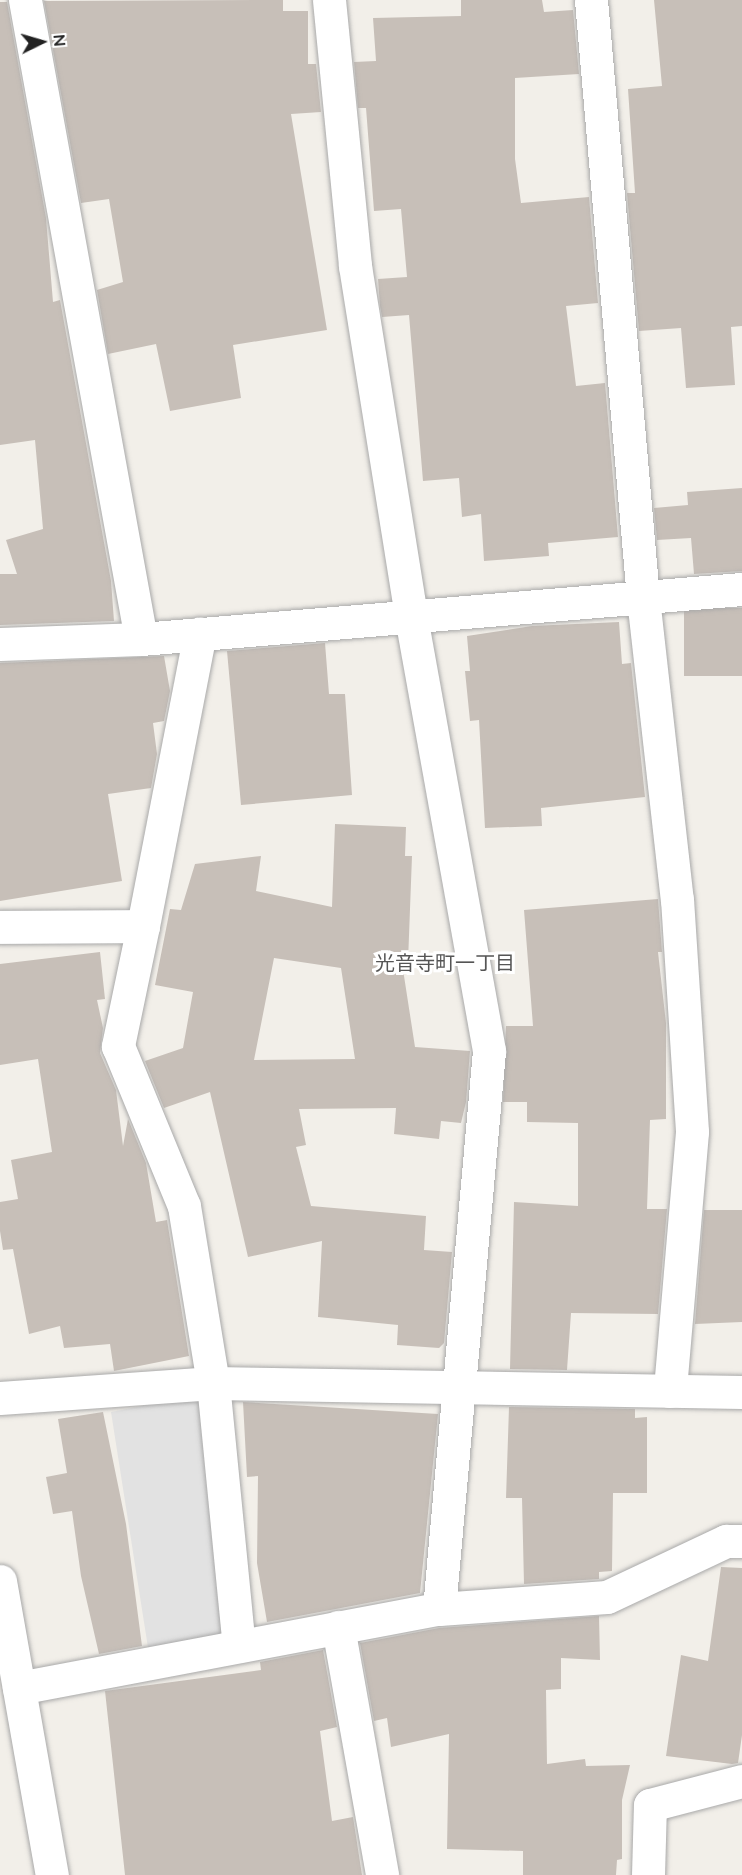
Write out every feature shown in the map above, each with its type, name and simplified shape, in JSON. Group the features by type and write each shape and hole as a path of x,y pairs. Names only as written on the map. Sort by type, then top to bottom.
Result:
{"street":[{"path":"25,0 141,639"},
{"path":"329,0 356,266 411,617 489,1052 462,1387 439,1609"},
{"path":"591,0 643,598 677,899 692,1132 670,1391"},
{"path":"0,644 141,639 742,589"},
{"path":"200,634 118,1046 184,1206 213,1383 239,1646"},
{"path":"0,927 142,926"},
{"path":"0,1398 213,1383 742,1392"},
{"path":"19,1688 439,1609 607,1597 726,1541 742,1541"},
{"path":"0,1581 52,1875"},
{"path":"338,1627 382,1875"},
{"path":"648,1875 650,1805 742,1781"}],"shaded area":[{"path":"197,1395 206,1408 228,1620 216,1640 149,1654 111,1412"}],"building":[{"path":"283,0 283,11 308,11 308,64 316,64 321,112 291,114 327,330 233,345 241,398 170,411 156,344 108,354 97,290 123,282 109,199 81,203 44,1"},
{"path":"461,0 542,0 544,12 573,10 579,74 515,78 515,159 521,203 589,197 598,303 566,306 576,386 605,383 618,537 548,543 549,556 484,561 481,514 462,517 459,478 423,481 409,315 382,317 380,306 378,279 407,277 401,209 374,211 366,108 358,108 354,62 376,61 373,18 461,16"},
{"path":"654,0 742,0 742,326 731,327 735,385 686,388 681,328 639,331 627,193 635,193 628,89 662,86"},
{"path":"0,2 7,2 46,218 53,302 60,300 111,581 114,621 0,625 0,574 17,574 6,540 43,529 35,440 0,445"},
{"path":"742,488 742,571 694,574 691,538 657,540 654,508 688,505 687,492"},
{"path":"684,608 742,608 742,676 684,676"},
{"path":"619,622 622,664 631,663 645,797 541,808 542,826 485,828 479,720 470,721 465,671 470,671 467,636 532,626"},
{"path":"325,643 329,694 345,694 352,795 241,805 227,651"},
{"path":"164,656 170,691 164,721 153,723 157,754 151,788 108,794 122,881 0,901 0,663"},
{"path":"335,824 406,827 405,856 412,856 408,962 402,963 415,1047 470,1051 466,1102 461,1123 441,1121 439,1139 394,1134 396,1108 299,1109 306,1145 296,1147 311,1206 426,1216 424,1250 452,1252 444,1343 439,1348 397,1345 398,1325 318,1317 322,1241 248,1257 210,1092 164,1108 145,1061 183,1048 193,992 155,985 170,909 181,910 195,864 261,856 256,891 332,907","holes":["274,958 341,968 355,1059 254,1060"]},
{"path":"658,899 662,952 658,952 666,1023 666,1119 650,1120 647,1209 667,1209 658,1314 571,1313 567,1370 510,1369 514,1202 578,1206 578,1123 527,1122 527,1102 503,1102 506,1026 533,1026 524,910"},
{"path":"100,952 105,999 97,1000 103,1028 100,1053 116,1090 123,1146 128,1119 146,1163 156,1222 167,1220 189,1356 114,1371 110,1344 64,1348 60,1326 29,1334 13,1249 3,1250 0,1231 0,1202 18,1199 11,1160 52,1152 38,1059 0,1065 0,964"},
{"path":"704,1210 742,1210 742,1322 695,1324"},
{"path":"243,1402 438,1414 420,1593 267,1622 257,1563 258,1476 247,1477"},
{"path":"509,1407 635,1409 635,1418 647,1417 647,1493 613,1493 612,1571 599,1572 599,1579 524,1584 522,1498 506,1498"},
{"path":"103,1412 126,1524 142,1646 99,1654 81,1576 72,1511 53,1514 46,1477 67,1473 58,1419"},
{"path":"721,1567 742,1568 742,1735 738,1763 732,1764 666,1756 681,1655 708,1661"},
{"path":"599,1616 600,1660 561,1658 561,1689 546,1690 547,1764 585,1759 586,1766 630,1765 622,1800 622,1859 617,1860 616,1875 523,1875 523,1851 447,1849 449,1734 391,1747 387,1718 374,1721 360,1643 439,1628"},
{"path":"323,1650 337,1727 320,1731 332,1821 353,1817 362,1875 125,1875 105,1691 261,1670 260,1662"}],"district":[{"name":"光音寺町一丁目","path":"445,962"}]}
